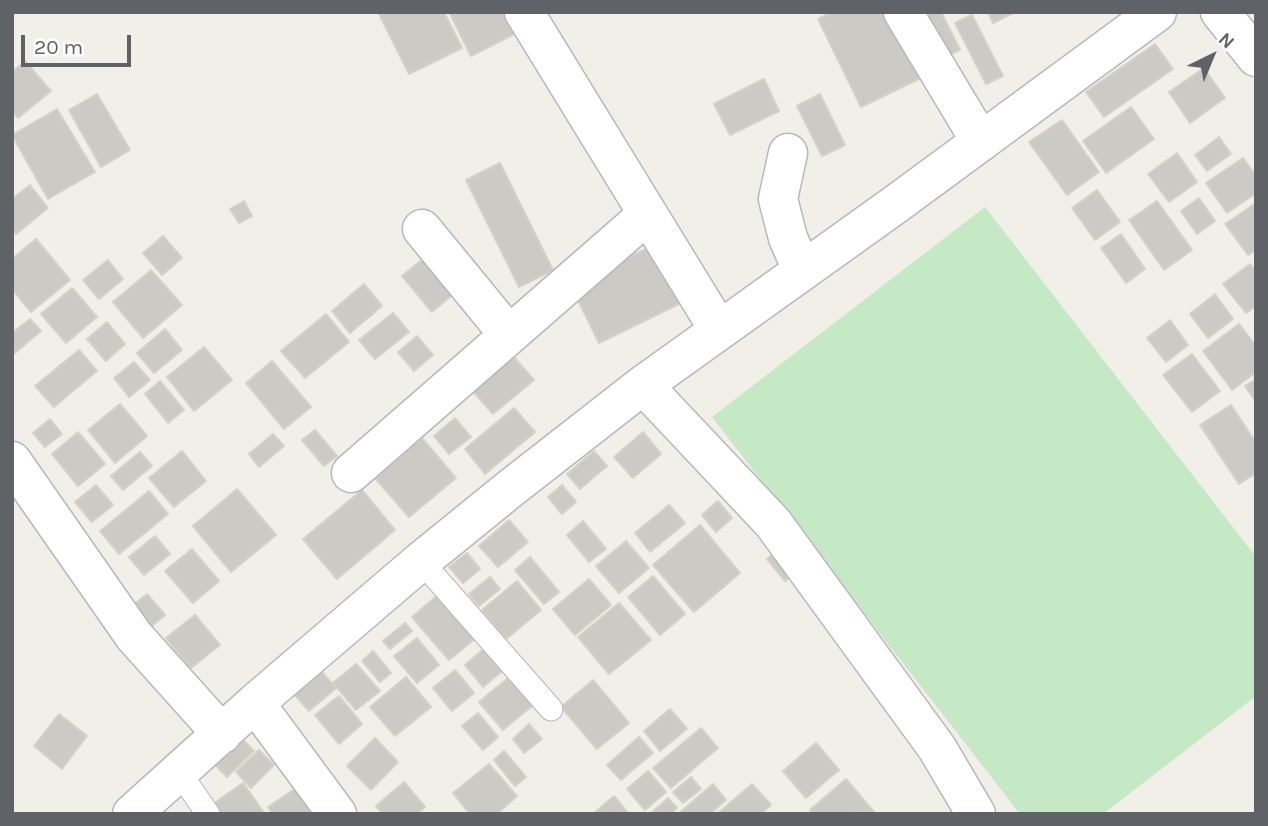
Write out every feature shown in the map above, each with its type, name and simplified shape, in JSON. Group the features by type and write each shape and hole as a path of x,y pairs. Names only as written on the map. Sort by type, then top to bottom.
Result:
{"street":[{"path":"524,12 719,330"},
{"path":"903,12 982,142"},
{"path":"132,814 255,703 421,561 643,385 982,142 1157,12"},
{"path":"1220,12 1256,57"},
{"path":"788,153 778,199 788,238 802,270"},
{"path":"351,472 648,214"},
{"path":"422,229 509,335"},
{"path":"643,385 773,523 937,748 976,814"},
{"path":"12,461 134,636 222,734"},
{"path":"255,703 337,814"}],"lane":[{"path":"421,561 551,709"},
{"path":"179,772 208,814"}],"green space":[{"path":"985,207 1256,557 1256,696 1103,814 1020,814 712,417"}],"building":[{"path":"378,12 444,12 462,48 409,74"},
{"path":"449,12 508,12 518,32 471,56"},
{"path":"832,12 896,12 927,75 861,107 818,19"},
{"path":"914,12 941,12 960,50 938,60"},
{"path":"988,12 1015,12 993,23"},
{"path":"972,15 1003,76 986,84 955,23"},
{"path":"1155,44 1173,69 1104,117 1086,92"},
{"path":"25,61 51,91 18,118 12,111 12,72"},
{"path":"1204,68 1225,98 1190,123 1169,92"},
{"path":"764,79 779,111 730,135 714,104"},
{"path":"97,94 130,150 101,167 69,110"},
{"path":"820,94 845,145 822,156 797,106"},
{"path":"1131,107 1154,139 1106,173 1083,141"},
{"path":"57,109 95,172 48,199 12,135"},
{"path":"1062,120 1099,172 1067,195 1029,142"},
{"path":"1219,137 1231,154 1207,171 1195,155"},
{"path":"1177,153 1197,182 1169,202 1148,174"},
{"path":"1243,158 1256,176 1256,193 1227,213 1206,183"},
{"path":"500,163 553,270 519,287 466,180"},
{"path":"30,185 48,208 16,234 12,229 12,199"},
{"path":"1097,190 1120,222 1095,240 1072,208"},
{"path":"1199,198 1215,221 1197,234 1181,211"},
{"path":"244,201 252,216 239,223 230,209"},
{"path":"1157,201 1192,250 1164,270 1129,220"},
{"path":"1256,203 1256,250 1248,255 1225,224"},
{"path":"1121,234 1145,269 1126,283 1101,248"},
{"path":"163,236 182,258 162,275 143,253"},
{"path":"36,239 70,280 31,312 12,289 12,259"},
{"path":"660,242 689,299 599,343 571,286"},
{"path":"434,250 464,285 432,312 402,276"},
{"path":"108,260 123,279 99,299 83,280"},
{"path":"1250,264 1256,272 1256,306 1246,313 1223,284"},
{"path":"151,270 182,305 143,338 113,302"},
{"path":"364,284 382,306 350,333 332,311"},
{"path":"72,288 97,317 66,343 41,314"},
{"path":"1215,294 1233,319 1208,338 1190,314"},
{"path":"393,313 409,332 375,359 359,340"},
{"path":"326,314 349,342 305,378 281,351"},
{"path":"30,319 41,331 15,353 12,350 12,333"},
{"path":"1170,320 1188,345 1166,362 1147,338"},
{"path":"107,322 125,344 106,361 87,339"},
{"path":"1239,324 1256,346 1256,372 1232,390 1203,351"},
{"path":"165,329 182,350 154,373 137,353"},
{"path":"417,336 433,355 414,371 398,352"},
{"path":"204,347 232,380 194,411 167,377"},
{"path":"506,348 534,380 493,414 465,382"},
{"path":"79,350 97,371 54,407 35,386"},
{"path":"1192,354 1220,391 1192,412 1163,375"},
{"path":"272,361 311,407 284,429 246,383"},
{"path":"134,362 150,380 129,397 114,378"},
{"path":"1256,379 1256,402 1245,386"},
{"path":"160,381 184,410 168,423 145,394"},
{"path":"120,404 147,436 115,463 88,430"},
{"path":"1231,405 1256,443 1256,473 1239,484 1200,425"},
{"path":"514,408 535,432 485,474 465,449"},
{"path":"455,418 471,437 449,454 434,436"},
{"path":"50,419 62,434 45,447 33,433"},
{"path":"315,430 337,456 324,466 302,440"},
{"path":"78,432 105,464 78,486 52,454"},
{"path":"643,432 661,454 633,478 614,457"},
{"path":"273,434 284,446 259,467 249,454"},
{"path":"422,438 456,478 409,517 375,478"},
{"path":"182,451 206,481 174,507 149,478"},
{"path":"594,451 607,466 580,489 567,474"},
{"path":"140,452 152,466 123,490 111,476"},
{"path":"96,485 113,505 92,522 75,502"},
{"path":"562,485 576,502 562,514 548,497"},
{"path":"237,489 276,535 231,572 193,526"},
{"path":"362,490 395,530 337,579 303,539"},
{"path":"149,491 168,514 119,554 100,531"},
{"path":"718,501 732,518 716,532 702,515"},
{"path":"669,505 685,523 650,552 635,533"},
{"path":"509,520 528,542 498,567 479,546"},
{"path":"583,521 606,549 589,562 567,535"},
{"path":"700,525 740,573 694,612 653,565"},
{"path":"155,536 170,554 144,575 129,557"},
{"path":"626,541 649,568 619,593 596,566"},
{"path":"781,547 800,569 785,581 767,559"},
{"path":"192,549 219,581 193,603 165,571"},
{"path":"467,553 480,569 463,583 449,567"},
{"path":"530,557 559,592 544,604 515,570"},
{"path":"653,576 685,614 660,635 628,597"},
{"path":"490,577 500,589 479,606 469,594"},
{"path":"589,579 611,605 575,635 553,609"},
{"path":"517,581 541,610 506,639 482,610"},
{"path":"440,593 477,637 449,660 412,617"},
{"path":"147,594 165,615 149,628 131,607"},
{"path":"619,603 651,640 609,674 578,637"},
{"path":"195,615 220,645 191,668 166,638"},
{"path":"405,623 412,631 390,649 383,641"},
{"path":"417,638 439,665 417,683 394,656"},
{"path":"488,645 507,667 483,687 465,665"},
{"path":"373,651 391,673 380,682 362,661"},
{"path":"356,664 380,691 356,710 333,683"},
{"path":"455,670 474,693 452,711 433,688"},
{"path":"321,671 336,688 309,711 294,694"},
{"path":"514,673 538,701 503,730 479,702"},
{"path":"406,677 431,707 395,736 370,707"},
{"path":"593,680 629,723 597,749 561,707"},
{"path":"339,696 362,724 339,744 315,715"},
{"path":"670,709 687,729 660,751 644,731"},
{"path":"478,713 498,737 483,750 462,726"},
{"path":"59,714 87,736 62,769 34,746"},
{"path":"529,724 542,739 524,753 513,739"},
{"path":"701,728 718,748 671,788 653,768"},
{"path":"239,736 254,751 227,777 212,762"},
{"path":"639,737 653,753 621,780 607,765"},
{"path":"375,738 398,762 371,790 347,766"},
{"path":"816,743 839,770 806,798 783,771"},
{"path":"259,750 274,765 251,788 236,772"},
{"path":"504,751 526,777 515,786 494,760"},
{"path":"489,764 517,796 497,814 470,814 453,793"},
{"path":"648,771 666,792 645,810 627,789"},
{"path":"691,777 701,789 683,803 673,792"},
{"path":"846,779 874,812 813,814 810,810"},
{"path":"308,780 330,814 273,814 268,807"},
{"path":"404,782 425,807 417,814 383,814 376,806"},
{"path":"243,783 265,814 220,814 213,804"},
{"path":"713,784 726,800 710,814 678,814"},
{"path":"752,784 771,805 761,814 717,814"},
{"path":"614,796 629,814 593,814"},
{"path":"668,798 677,808 670,814 650,814"}]}
